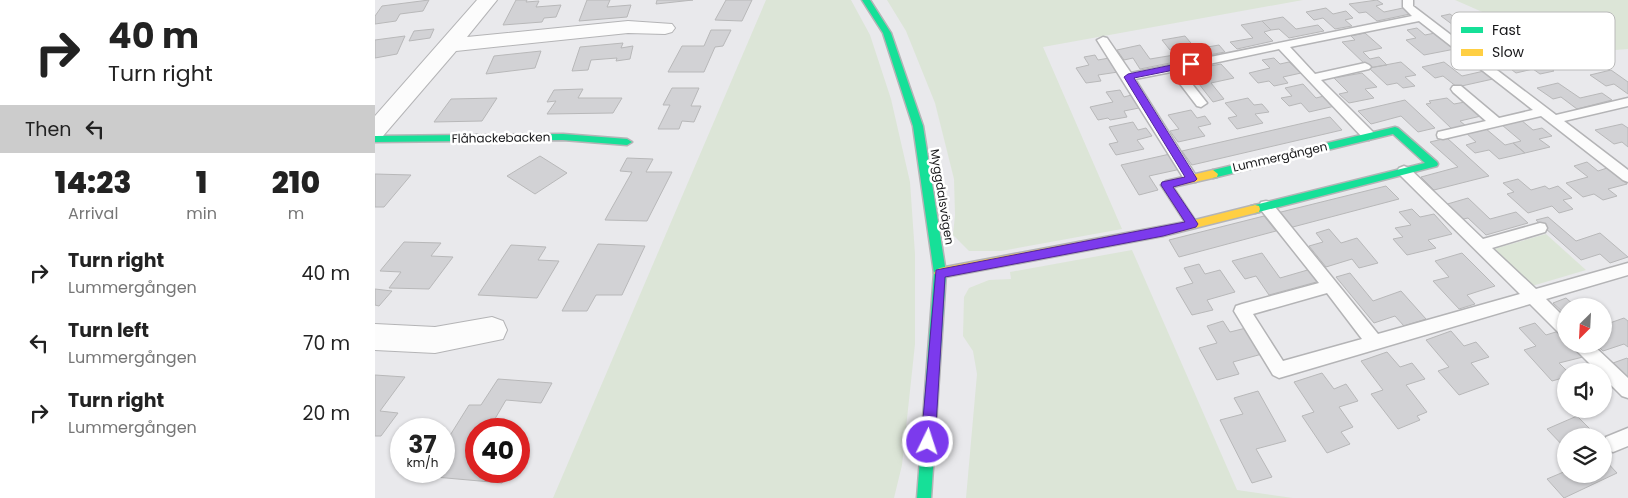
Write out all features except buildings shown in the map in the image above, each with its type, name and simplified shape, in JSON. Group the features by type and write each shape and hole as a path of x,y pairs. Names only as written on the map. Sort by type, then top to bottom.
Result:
{"street":[{"path":"375,131 451,45 487,0"},
{"name":"Myggdalsvägen","path":"866,0 887,33 917,126 940,273 924,498"},
{"path":"451,45 628,27 665,28"},
{"name":"Lummergången","path":"940,273 1163,232 1433,164 1395,130 1166,185 1192,224"},
{"name":"Flåhackebacken","path":"375,140 563,138 627,142"},
{"path":"375,337 435,340 492,330"}],"lane":[{"path":"1408,0 1408,7 1451,40"},
{"path":"1128,77 1421,17"},
{"path":"1103,40 1191,179"},
{"path":"1281,45 1369,136"},
{"path":"1173,67 1201,103"},
{"path":"1312,78 1365,67"},
{"path":"1490,70 1628,177"},
{"path":"1457,89 1496,122"},
{"path":"1443,135 1496,122 1628,102"},
{"path":"1404,171 1557,321"},
{"path":"1266,206 1375,342"},
{"path":"1480,246 1540,228"},
{"path":"1330,286 1242,311 1279,370 1628,269"},
{"path":"1590,353 1628,390"}],"shaded area":[{"path":"766,0 851,0 870,35 891,99 910,182 915,254 915,344 902,465 894,498 553,498"},
{"path":"887,0 1303,0 1043,47 1122,229 1001,251 969,251 953,235 955,215 954,179 935,103 906,31"},
{"path":"1455,0 1628,0 1628,49 1615,50 1615,12 1482,12"},
{"path":"1546,234 1586,270 1532,286 1494,249"},
{"path":"1132,250 1237,490 1293,498 966,498 977,374 973,351 963,336 964,297 969,288 989,280 1011,279 1010,272"}],"traffic: fast":[{"path":"866,0 887,33 918,126 940,273 924,498"},
{"path":"1213,174 1395,130 1433,164 1255,209"},
{"path":"375,139 563,137 627,142"}],"traffic: slow":[{"path":"1192,224 1166,185 1213,174"},
{"path":"940,273 1163,232 1255,209"}],"route":[{"path":"928,442 940,273 1163,232 1192,224 1166,185 1191,179 1128,77 1191,64"}]}
